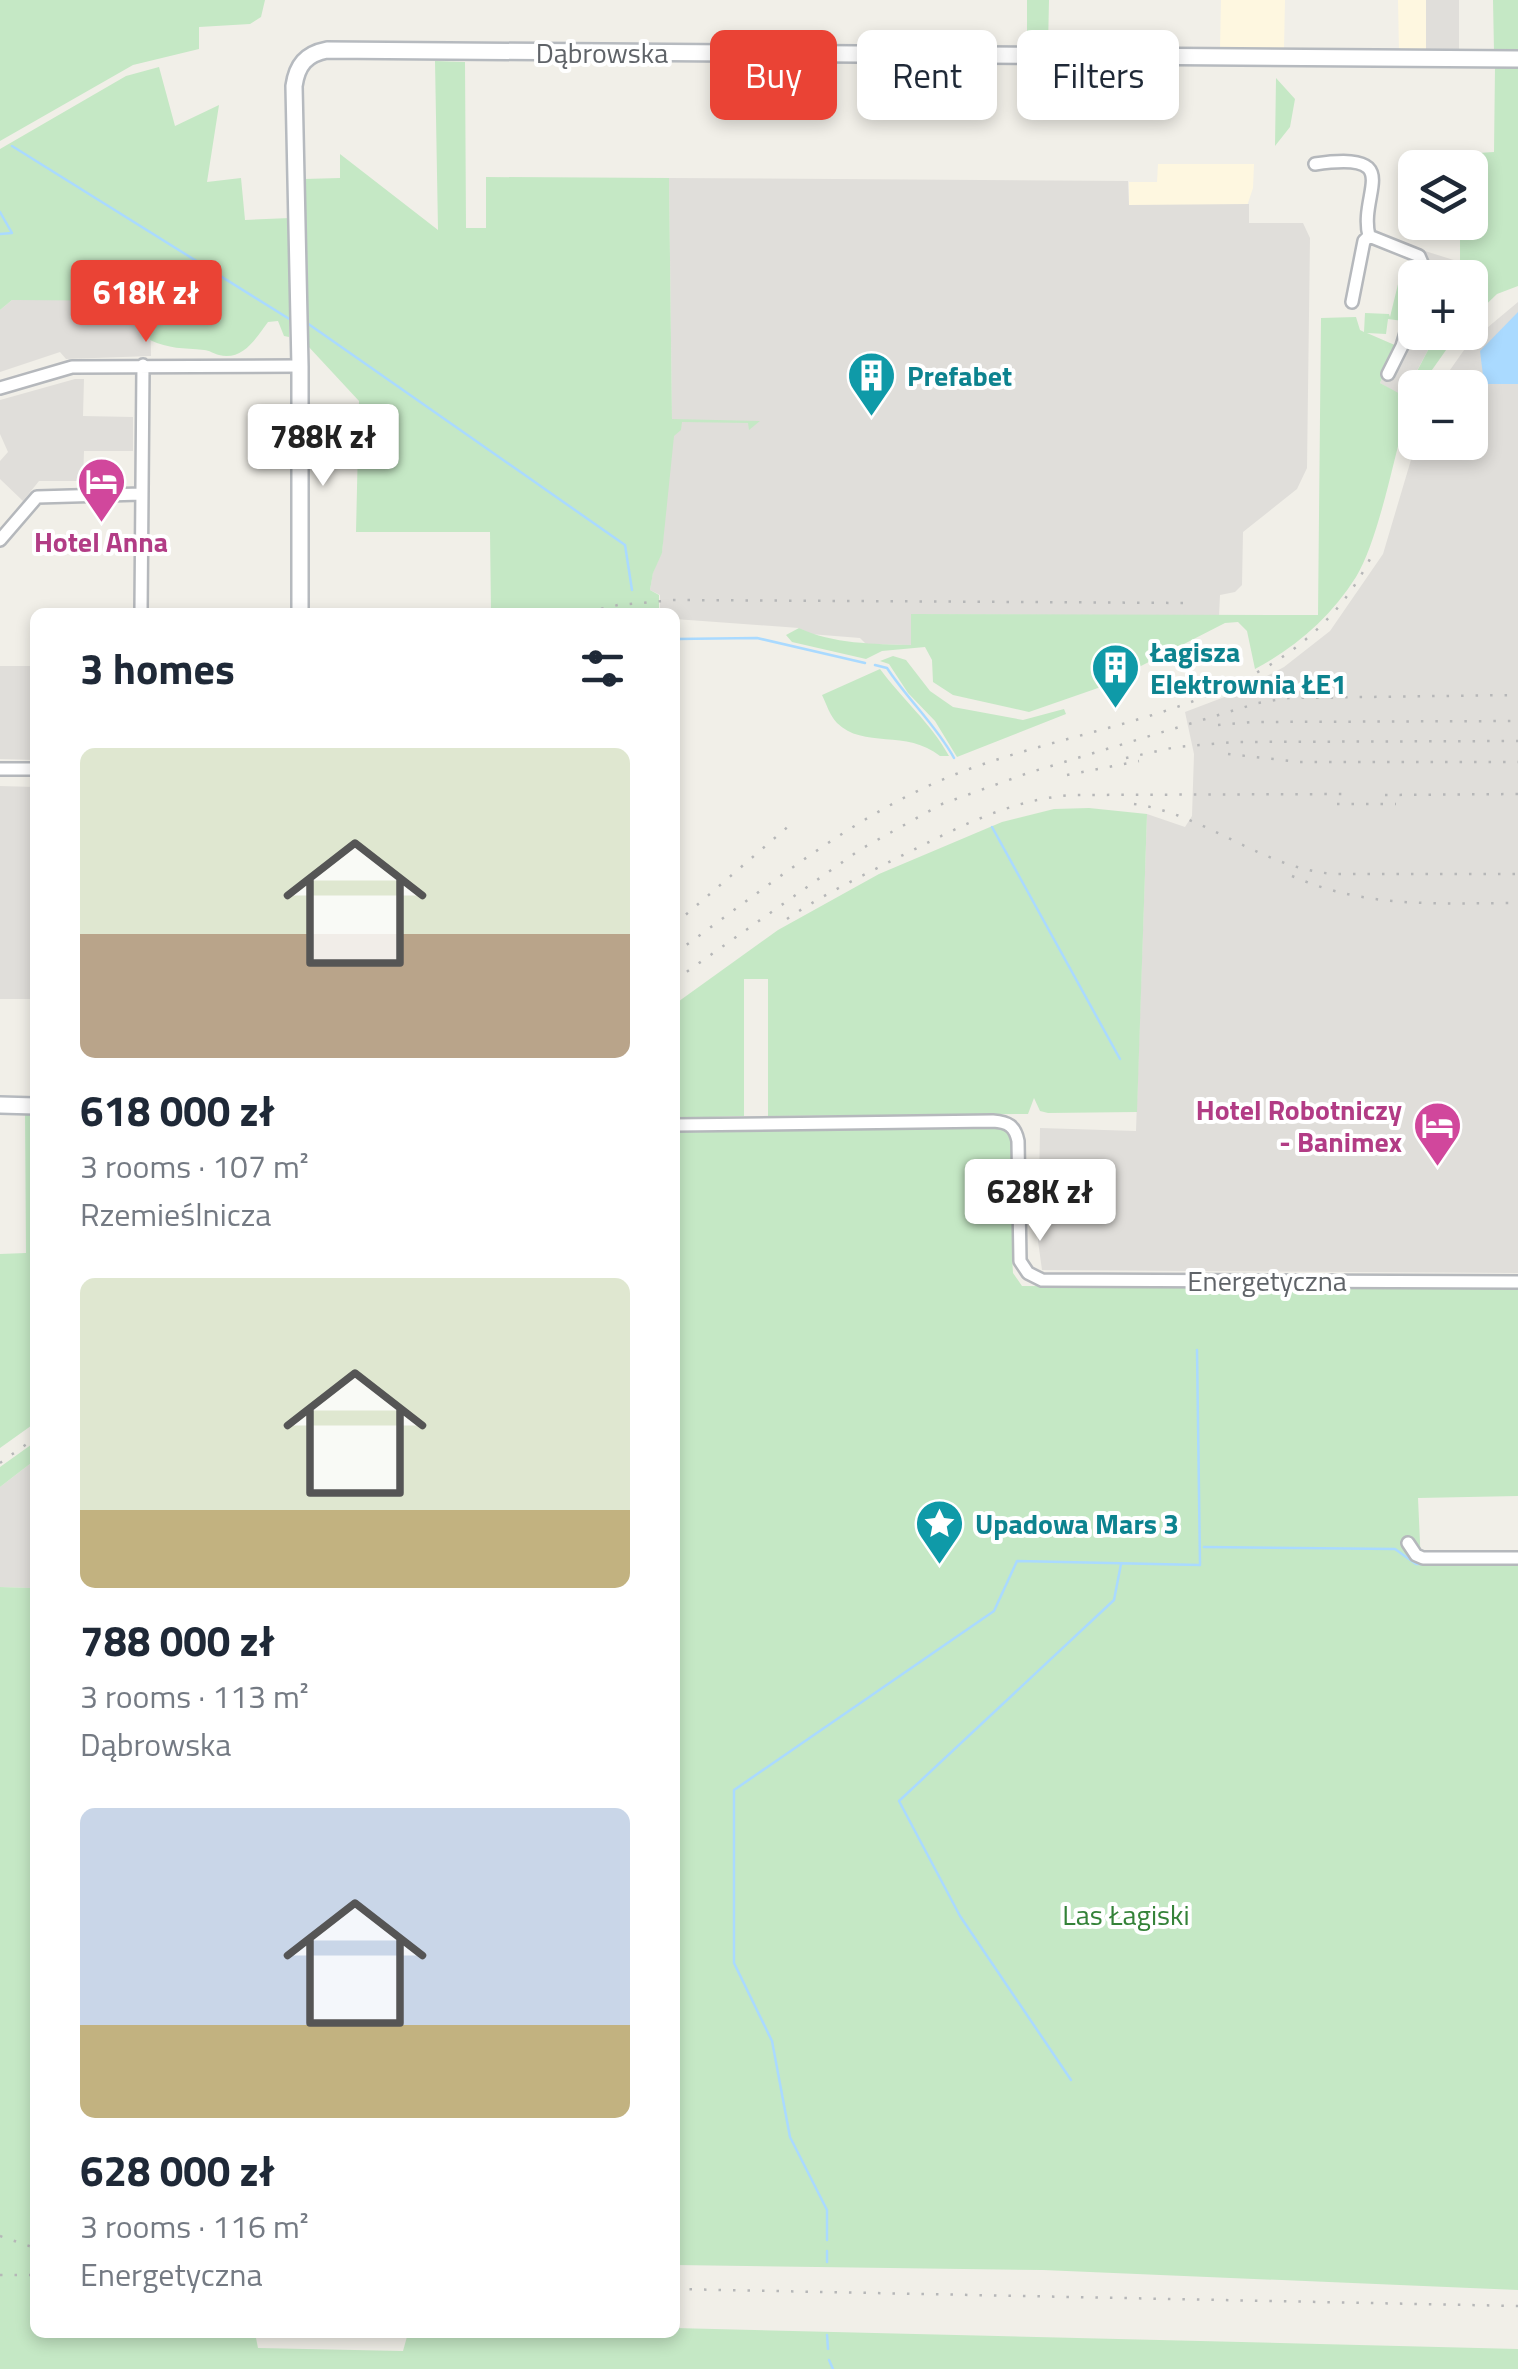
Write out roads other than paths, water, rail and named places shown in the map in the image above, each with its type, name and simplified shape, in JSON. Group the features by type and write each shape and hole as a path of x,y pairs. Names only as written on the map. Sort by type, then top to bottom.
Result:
{"street":[{"name":"Dąbrowska","path":"300,608 300,319 294,86 302,63 318,52 1518,59"},
{"path":"1316,164 1350,161 1371,173 1374,184 1367,225 1369,236"},
{"path":"1369,236 1422,260"},
{"path":"1352,302 1364,241 1369,236"},
{"path":"1388,374 1400,350"},
{"path":"141,608 142,365"},
{"path":"0,388 72,367 300,366"},
{"path":"0,540 37,497 141,494"},
{"path":"0,769 30,769"},
{"path":"0,1106 30,1106"},
{"name":"Energetyczna","path":"680,1125 1008,1123 1018,1141 1020,1261 1028,1273 1042,1280 1518,1282"},
{"path":"1408,1543 1423,1558 1518,1558"}],"water":[{"path":"1518,312 1518,384 1488,384 1488,370 1482,370 1480,351 1488,350 1488,343"}],"waterway":[{"path":"12,146 291,320"},
{"path":"0,212 12,233 0,234"},
{"path":"307,323 625,545 632,590"},
{"path":"680,639 757,638 865,663"},
{"path":"875,665 887,668 954,758"},
{"path":"992,827 1120,1059"},
{"path":"827,2240 827,2210 790,2137 772,2041 734,1963 734,1790 994,1611 1017,1561 1200,1565 1197,1350"},
{"path":"1204,1547 1395,1549 1416,1564 1518,1564"},
{"path":"1071,2080 960,1916 899,1801 1114,1600 1121,1564"},
{"path":"827,2251 827,2262"},
{"path":"827,2335 828,2349"},
{"path":"829,2360 833,2369"}],"railway":[{"path":"680,949 830,842 928,786 987,763 1175,708 1235,684 1289,653 1335,611 1372,555"},
{"path":"605,608 674,600 1189,603"},
{"path":"1246,694 1290,678 1318,675"},
{"path":"680,976 861,849 942,804 1028,773 1258,703 1288,698 1518,695"},
{"path":"1218,725 1518,721"},
{"path":"1126,758 1176,747 1234,742 1518,741"},
{"path":"1228,754 1300,762 1518,762"},
{"path":"1067,775 1139,761"},
{"path":"787,919 939,837 1025,803 1072,795 1353,794"},
{"path":"1385,795 1518,794"},
{"path":"1134,804 1186,818 1258,852 1308,870 1335,874 1518,874"},
{"path":"1337,804 1396,804"},
{"path":"680,920 791,824"},
{"path":"1292,876 1320,887 1375,899 1518,903"},
{"path":"0,1463 30,1442"},
{"path":"0,2236 30,2246"},
{"path":"0,2275 30,2275"},
{"path":"680,2289 1518,2306"}],"place":[{"name":"Prefabet","path":"872,418"},
{"name":"Hotel Anna","path":"101,524"},
{"name":"Łagisza Elektrownia ŁE1","path":"1115,710"},
{"name":"Hotel Robotniczy - Banimex","path":"1437,1168"},
{"name":"Upadowa Mars 3","path":"940,1566"}],"park label":[{"name":"Las Łagiski","path":"1126,1915"}]}
